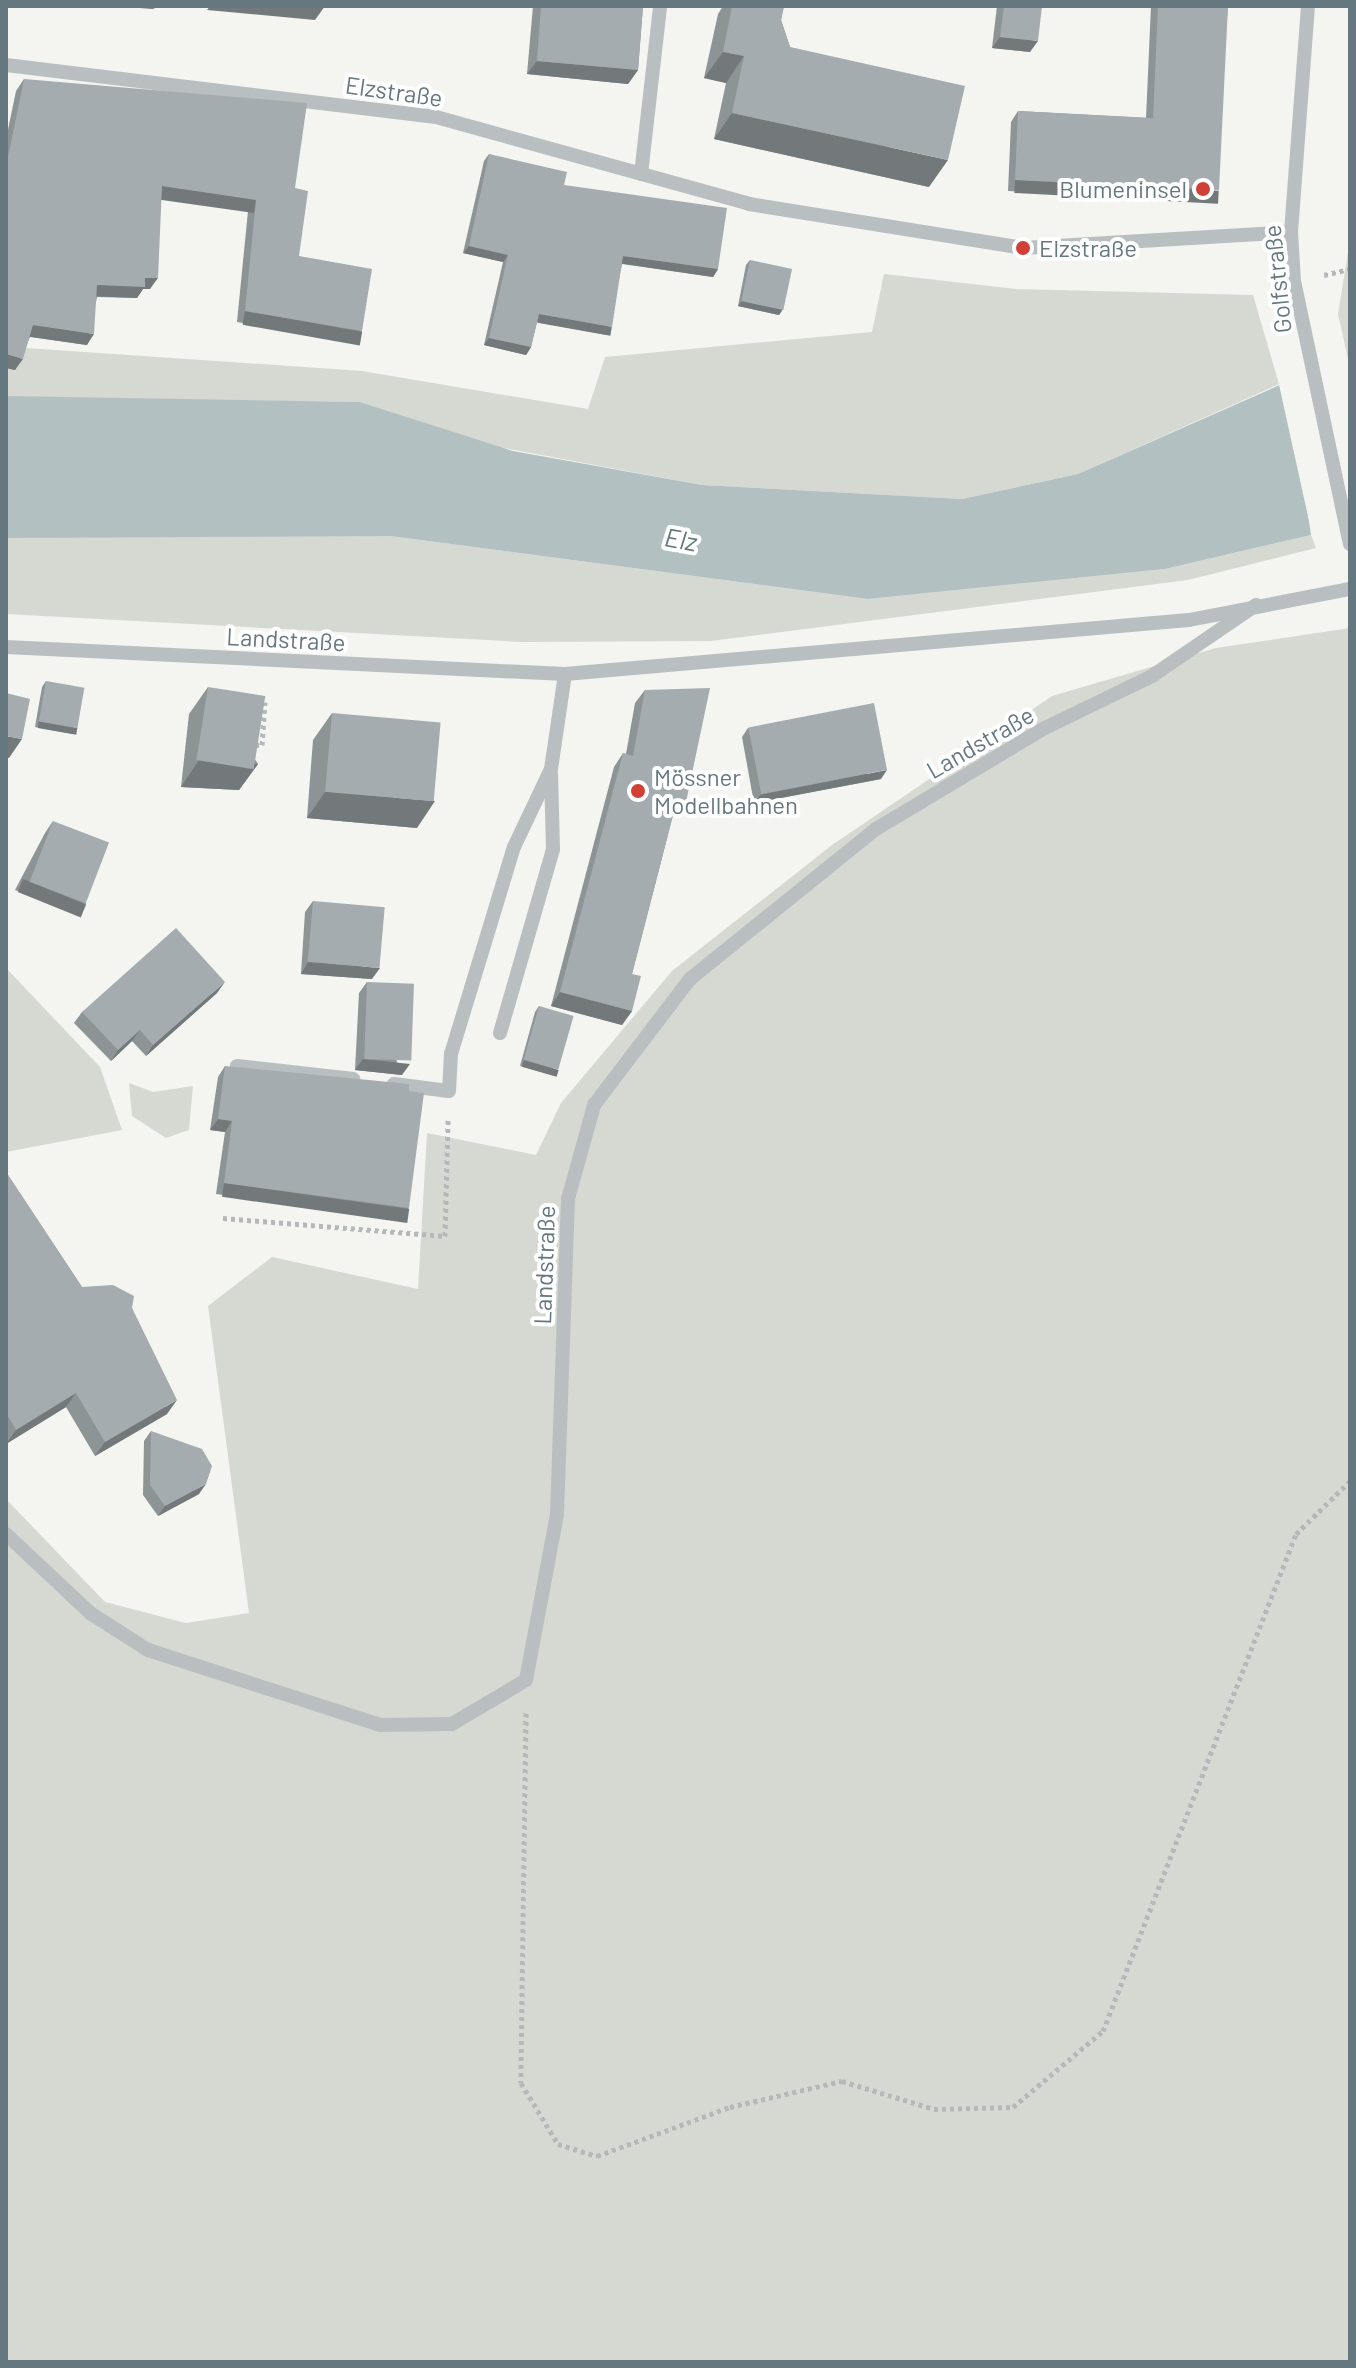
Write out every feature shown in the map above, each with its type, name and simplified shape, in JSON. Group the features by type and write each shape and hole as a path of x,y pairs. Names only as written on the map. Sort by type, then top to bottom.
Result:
{"street":[{"path":"641,174 660,6"},
{"name":"Golfstraße","path":"1308,6 1291,232 1300,323 1350,542"},
{"name":"Elzstraße","path":"6,65 436,117 749,204 1023,248 1291,232"},
{"name":"Landstraße","path":"6,647 565,674 1189,620 1350,589"},
{"name":"Landstraße","path":"526,1680 557,1514 568,1199 594,1105 690,979 876,829 1045,728 1152,676 1256,605"},
{"path":"500,1033 553,849 551,769 565,674"},
{"path":"237,1066 449,1091 451,1054 514,847 551,769"},
{"path":"6,1534 90,1613 148,1650 380,1725 452,1724 526,1680"}],"path":[{"path":"247,744 262,745 265,689"},
{"path":"223,1218 445,1236 449,1091"},
{"path":"526,1680 521,2083 558,2144 597,2156 730,2107 842,2081 934,2109 1013,2107 1103,2031 1296,1534 1350,1481"}],"shaded area":[{"path":"1350,240 1350,368 1338,314"},
{"path":"884,274 1016,289 1253,295 1279,384 1078,474 962,499 702,485 499,447 360,402 6,398 6,349 26,348 362,371 588,409 605,357 872,332"},
{"path":"284,532 390,536 868,599 1165,569 1311,535 1316,548 1188,580 711,641 522,642 6,614 6,538"},
{"path":"1350,628 1350,2362 6,2362 6,1499 105,1602 186,1623 249,1613 208,1306 272,1257 418,1289 427,1133 536,1155 561,1103 672,971 832,845 1052,696 1216,648"},
{"path":"6,968 100,1067 122,1130 6,1152"},
{"path":"129,1083 153,1092 193,1086 189,1130 166,1138 132,1116"}],"water":[{"name":"Elz","path":"1289,381 1311,535 1165,569 868,599 390,536 6,538 6,396 360,402 513,451 702,485 962,499 1078,474"}],"pier":[{"path":"1350,376 1350,529 1313,539 1278,380"}],"building":[{"path":"541,6 643,6 638,70 537,61"},
{"path":"732,6 784,6 781,20 790,47 965,86 948,160 732,113 744,56 723,52"},
{"path":"1004,6 1042,6 1038,41 1000,37"},
{"path":"1158,6 1228,6 1219,190 1015,180 1018,111 1153,118"},
{"path":"24,79 307,103 295,188 308,191 299,256 372,269 362,331 245,311 256,200 162,186 158,278 145,278 145,287 97,285 94,334 33,325 23,359 6,354 6,167"},
{"path":"489,154 567,172 564,185 727,208 718,269 623,256 612,327 539,314 531,347 489,338 508,255 469,246"},
{"path":"750,260 792,269 783,310 741,301"},
{"path":"46,681 84,688 77,728 39,721"},
{"path":"208,687 265,696 254,769 196,760"},
{"path":"710,688 686,802 677,800 632,974 641,976 632,1011 560,992 623,753 633,756 645,690"},
{"path":"6,693 30,699 22,739 6,736"},
{"path":"874,703 887,770 761,794 748,727"},
{"path":"332,713 441,722 434,801 325,792"},
{"path":"53,821 109,843 86,903 30,882"},
{"path":"313,901 385,907 379,968 308,962"},
{"path":"176,928 225,982 153,1045 140,1030 118,1050 82,1012"},
{"path":"367,982 414,984 411,1061 364,1059"},
{"path":"539,1006 574,1016 558,1070 524,1060"},
{"path":"225,1066 409,1084 409,1091 424,1093 409,1208 224,1183 232,1121 218,1119"},
{"path":"6,1172 82,1287 113,1285 134,1296 132,1308 177,1400 105,1442 76,1393 16,1430 6,1413"},
{"path":"151,1431 202,1449 212,1466 206,1484 165,1506 150,1485"}],"place":[{"name":"Blumeninsel","path":"1203,189"},
{"name":"Elzstraße","path":"1023,248"},
{"name":"Mössner Modellbahnen","path":"638,791"}]}
